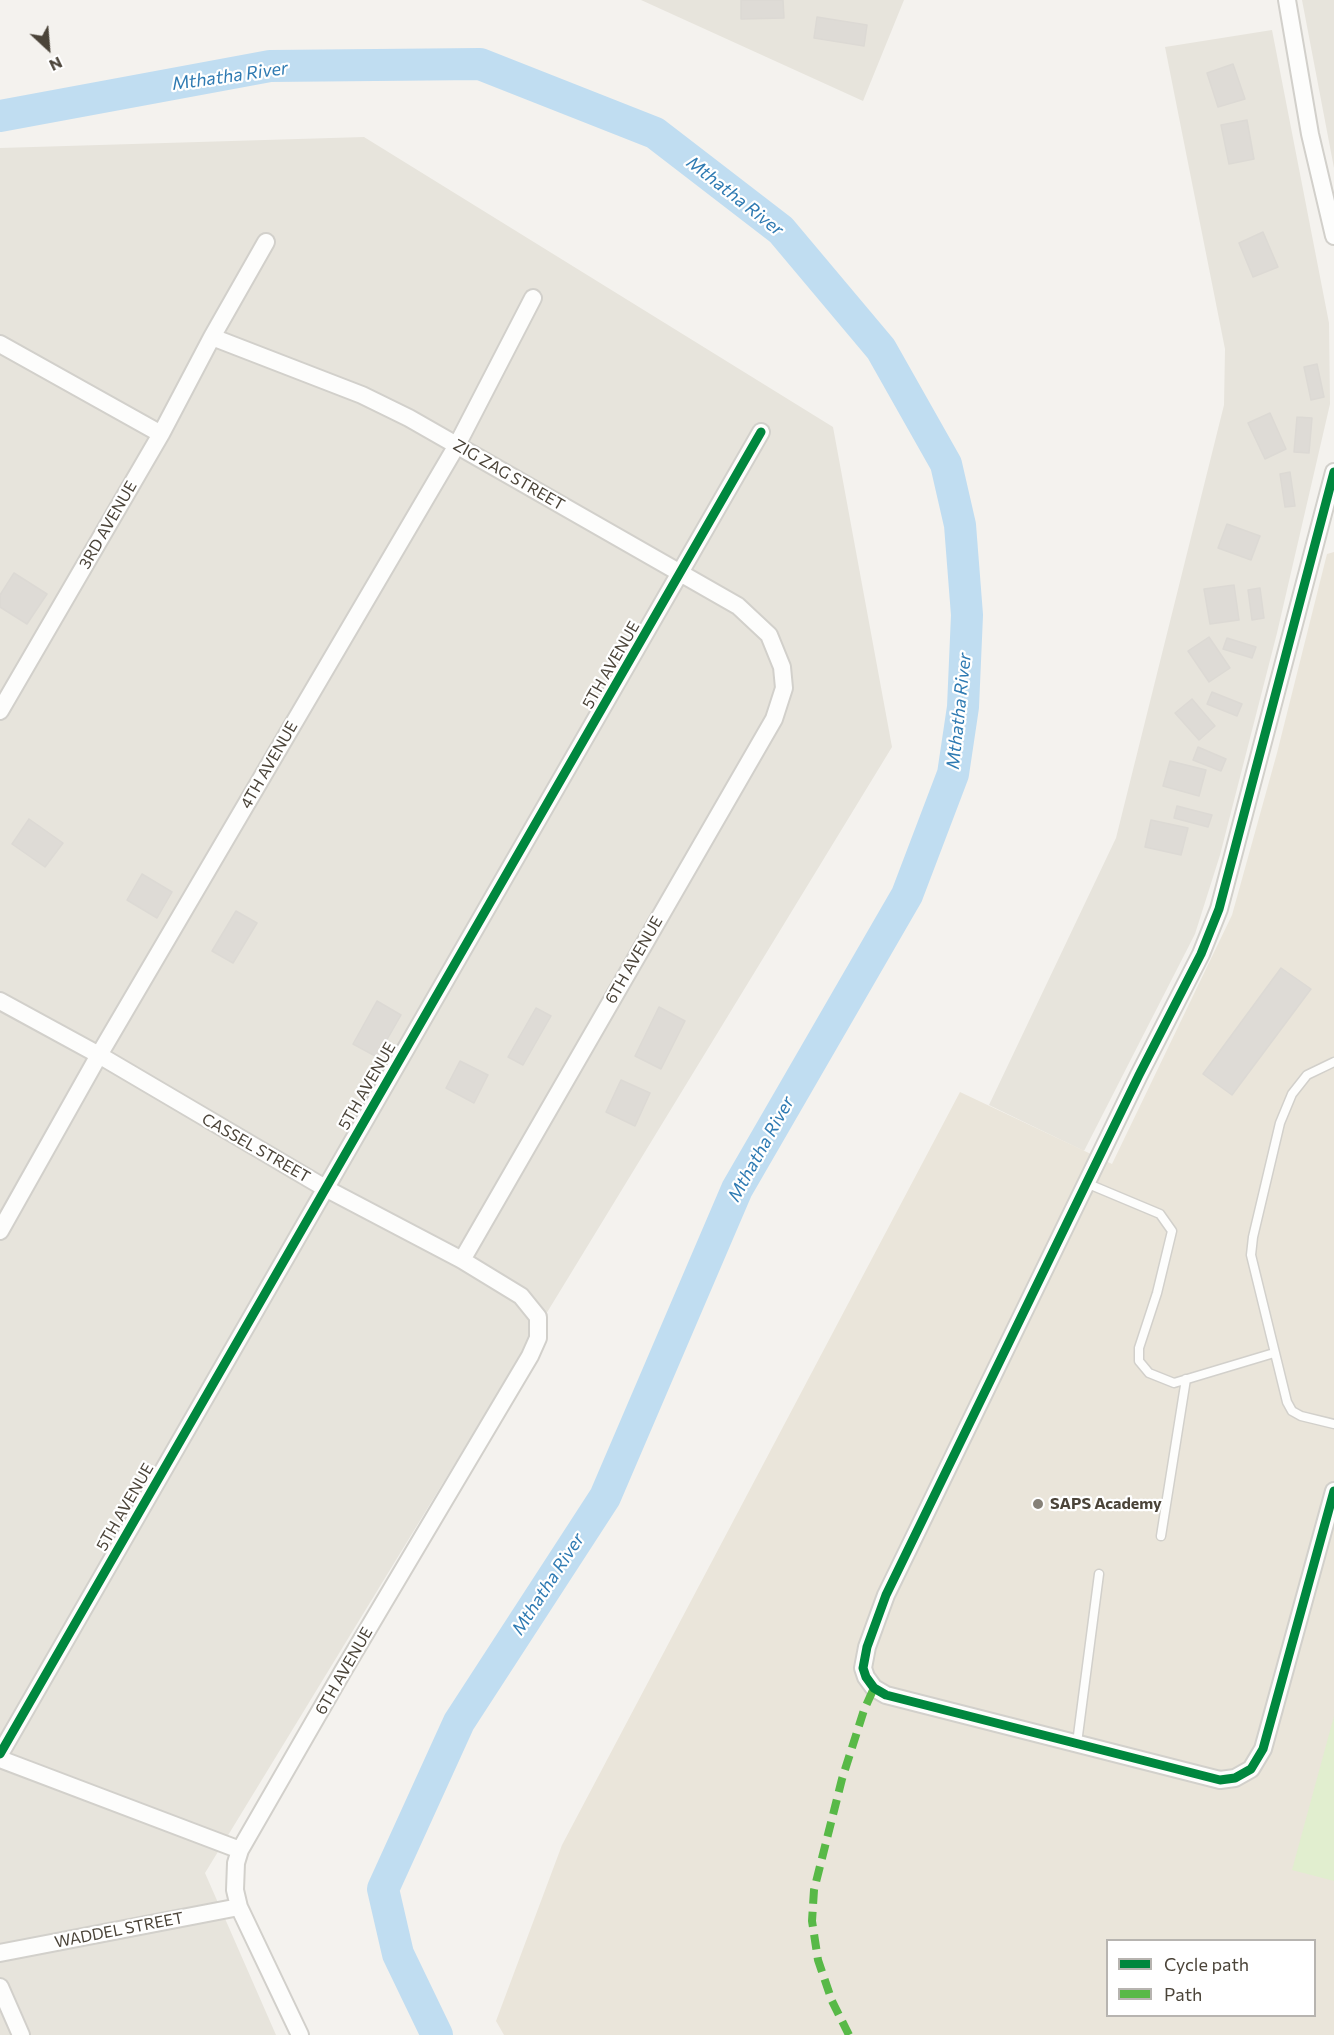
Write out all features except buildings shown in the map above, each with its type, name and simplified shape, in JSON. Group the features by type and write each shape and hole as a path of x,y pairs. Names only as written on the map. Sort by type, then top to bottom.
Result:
{"street":[{"path":"1287,0 1310,134 1334,236"},
{"name":"3RD AVENUE","path":"0,711 161,434 266,242"},
{"name":"4TH AVENUE","path":"0,1231 99,1055 457,445 533,298"},
{"name":"ZIG ZAG STREET","path":"212,337 362,395 457,445 749,614 769,634 778,654"},
{"path":"0,344 161,434"},
{"name":"5TH AVENUE","path":"0,1757 761,432"},
{"path":"1334,472 1328,529 1219,909 1201,954 1086,1183 877,1614 863,1668 869,1683 886,1695 1220,1780 1235,1778 1251,1769 1263,1749 1334,1491"},
{"name":"6TH AVENUE","path":"462,1260 774,719 784,688 778,654"},
{"name":"CASSEL STREET","path":"0,1001 99,1055 325,1188 462,1260 521,1296 538,1317"},
{"name":"6TH AVENUE","path":"300,2035 239,1907 234,1875 240,1850 349,1661 531,1356 538,1338 538,1317"},
{"path":"0,1757 240,1850"},
{"name":"WADDEL STREET","path":"0,1953 239,1907"},
{"path":"0,1987 21,2035"}],"lane":[{"path":"1334,1062 1307,1075 1292,1094 1280,1123 1253,1237 1251,1255 1281,1385 1292,1411 1334,1424"},
{"path":"1086,1183 1160,1214 1170,1225 1172,1240 1139,1348 1139,1361 1149,1373 1174,1383 1274,1353"},
{"path":"1161,1536 1186,1379"},
{"path":"1077,1743 1099,1574"}],"shaded area":[{"path":"641,0 904,0 863,101"},
{"path":"1302,0 1334,0 1334,168"},
{"path":"1272,30 1329,323 1330,404 1277,633 1220,855 1195,934 1084,1151 989,1105 1116,838 1224,405 1225,349 1165,47"},
{"path":"364,137 833,427 892,747 205,1873 276,2035 0,2035 0,148"},
{"name":"SAPS Academy","path":"1334,552 1334,2035 504,2035 496,2021 562,1845 960,1092 1112,1164 1232,915 1277,753 1327,554"}],"green space":[{"path":"1334,1716 1334,1881 1292,1870"}],"waterway":[{"name":"Mthatha River","path":"0,116 270,66 480,64 655,133 781,230 881,349 946,464 960,525 967,615 963,707 953,774 907,895 737,1189 605,1497 459,1722 383,1889 398,1954 437,2035"}],"marked path":[{"path":"849,2035 832,2001 818,1960 812,1921 814,1890 842,1779 864,1710 874,1688"}],"cycle path":[{"path":"0,1754 761,432"},
{"path":"1334,472 1219,909 1201,954 1139,1075 886,1595 867,1647 863,1668 866,1677 874,1688 886,1695 1220,1780 1235,1778 1251,1769 1263,1749 1334,1491"}],"place":[{"name":"SAPS Academy","path":"1038,1504"}]}
